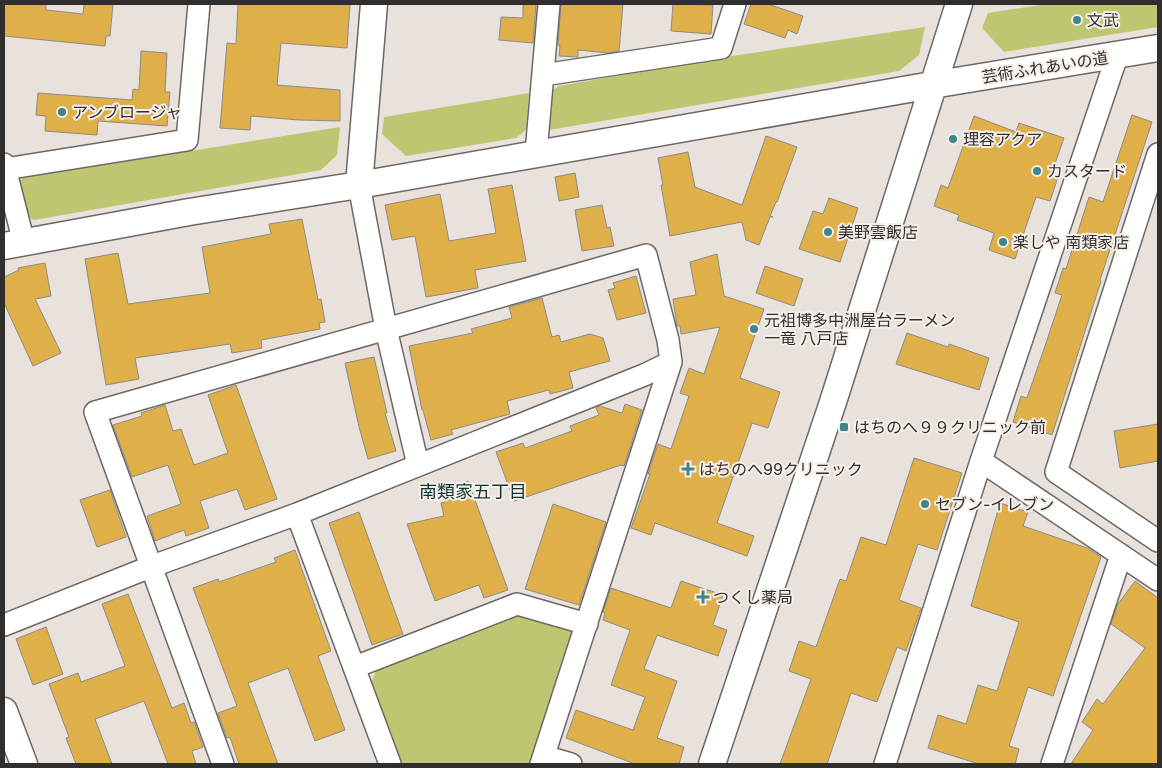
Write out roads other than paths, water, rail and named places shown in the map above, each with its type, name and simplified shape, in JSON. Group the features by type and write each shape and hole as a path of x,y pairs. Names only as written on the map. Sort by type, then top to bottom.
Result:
{"street":[{"path":"14,245 4,166 187,140 199,4"},
{"path":"374,4 359,185 386,329 418,465"},
{"path":"536,153 550,4"},
{"path":"543,75 721,48 735,4"},
{"path":"712,764 833,402 959,4"},
{"name":"芸術ふれあいの道","path":"14,245 189,212 359,185 932,85 1158,48"},
{"path":"885,764 981,461 1117,56"},
{"path":"1158,154 1072,417 1056,472 1158,541"},
{"path":"223,764 95,412 646,255 668,340 670,362 543,760 571,764"},
{"path":"4,625 150,567 297,514 644,375 670,362"},
{"path":"981,461 1158,580"},
{"path":"297,514 390,764"},
{"path":"1052,764 1121,555"},
{"path":"355,667 517,604 587,624"},
{"path":"4,711 24,764"}],"place":[{"name":"文武","path":"1077,20"},
{"name":"アンブロージャ","path":"62,112"},
{"name":"理容アクア","path":"953,139"},
{"name":"カスタード","path":"1037,171"},
{"name":"美野雲飯店","path":"828,232"},
{"name":"楽しや 南類家店","path":"1003,242"},
{"name":"元祖博多中洲屋台ラーメン 一竜 八戸店","path":"754,329"},
{"name":"はちのへ９９クリニック前","path":"844,427"},
{"name":"はちのへ99クリニック","path":"688,469"},
{"name":"セブン-イレブン","path":"925,504"},
{"name":"つくし薬局","path":"703,597"}],"district":[{"name":"南類家五丁目","path":"473,491"}]}
